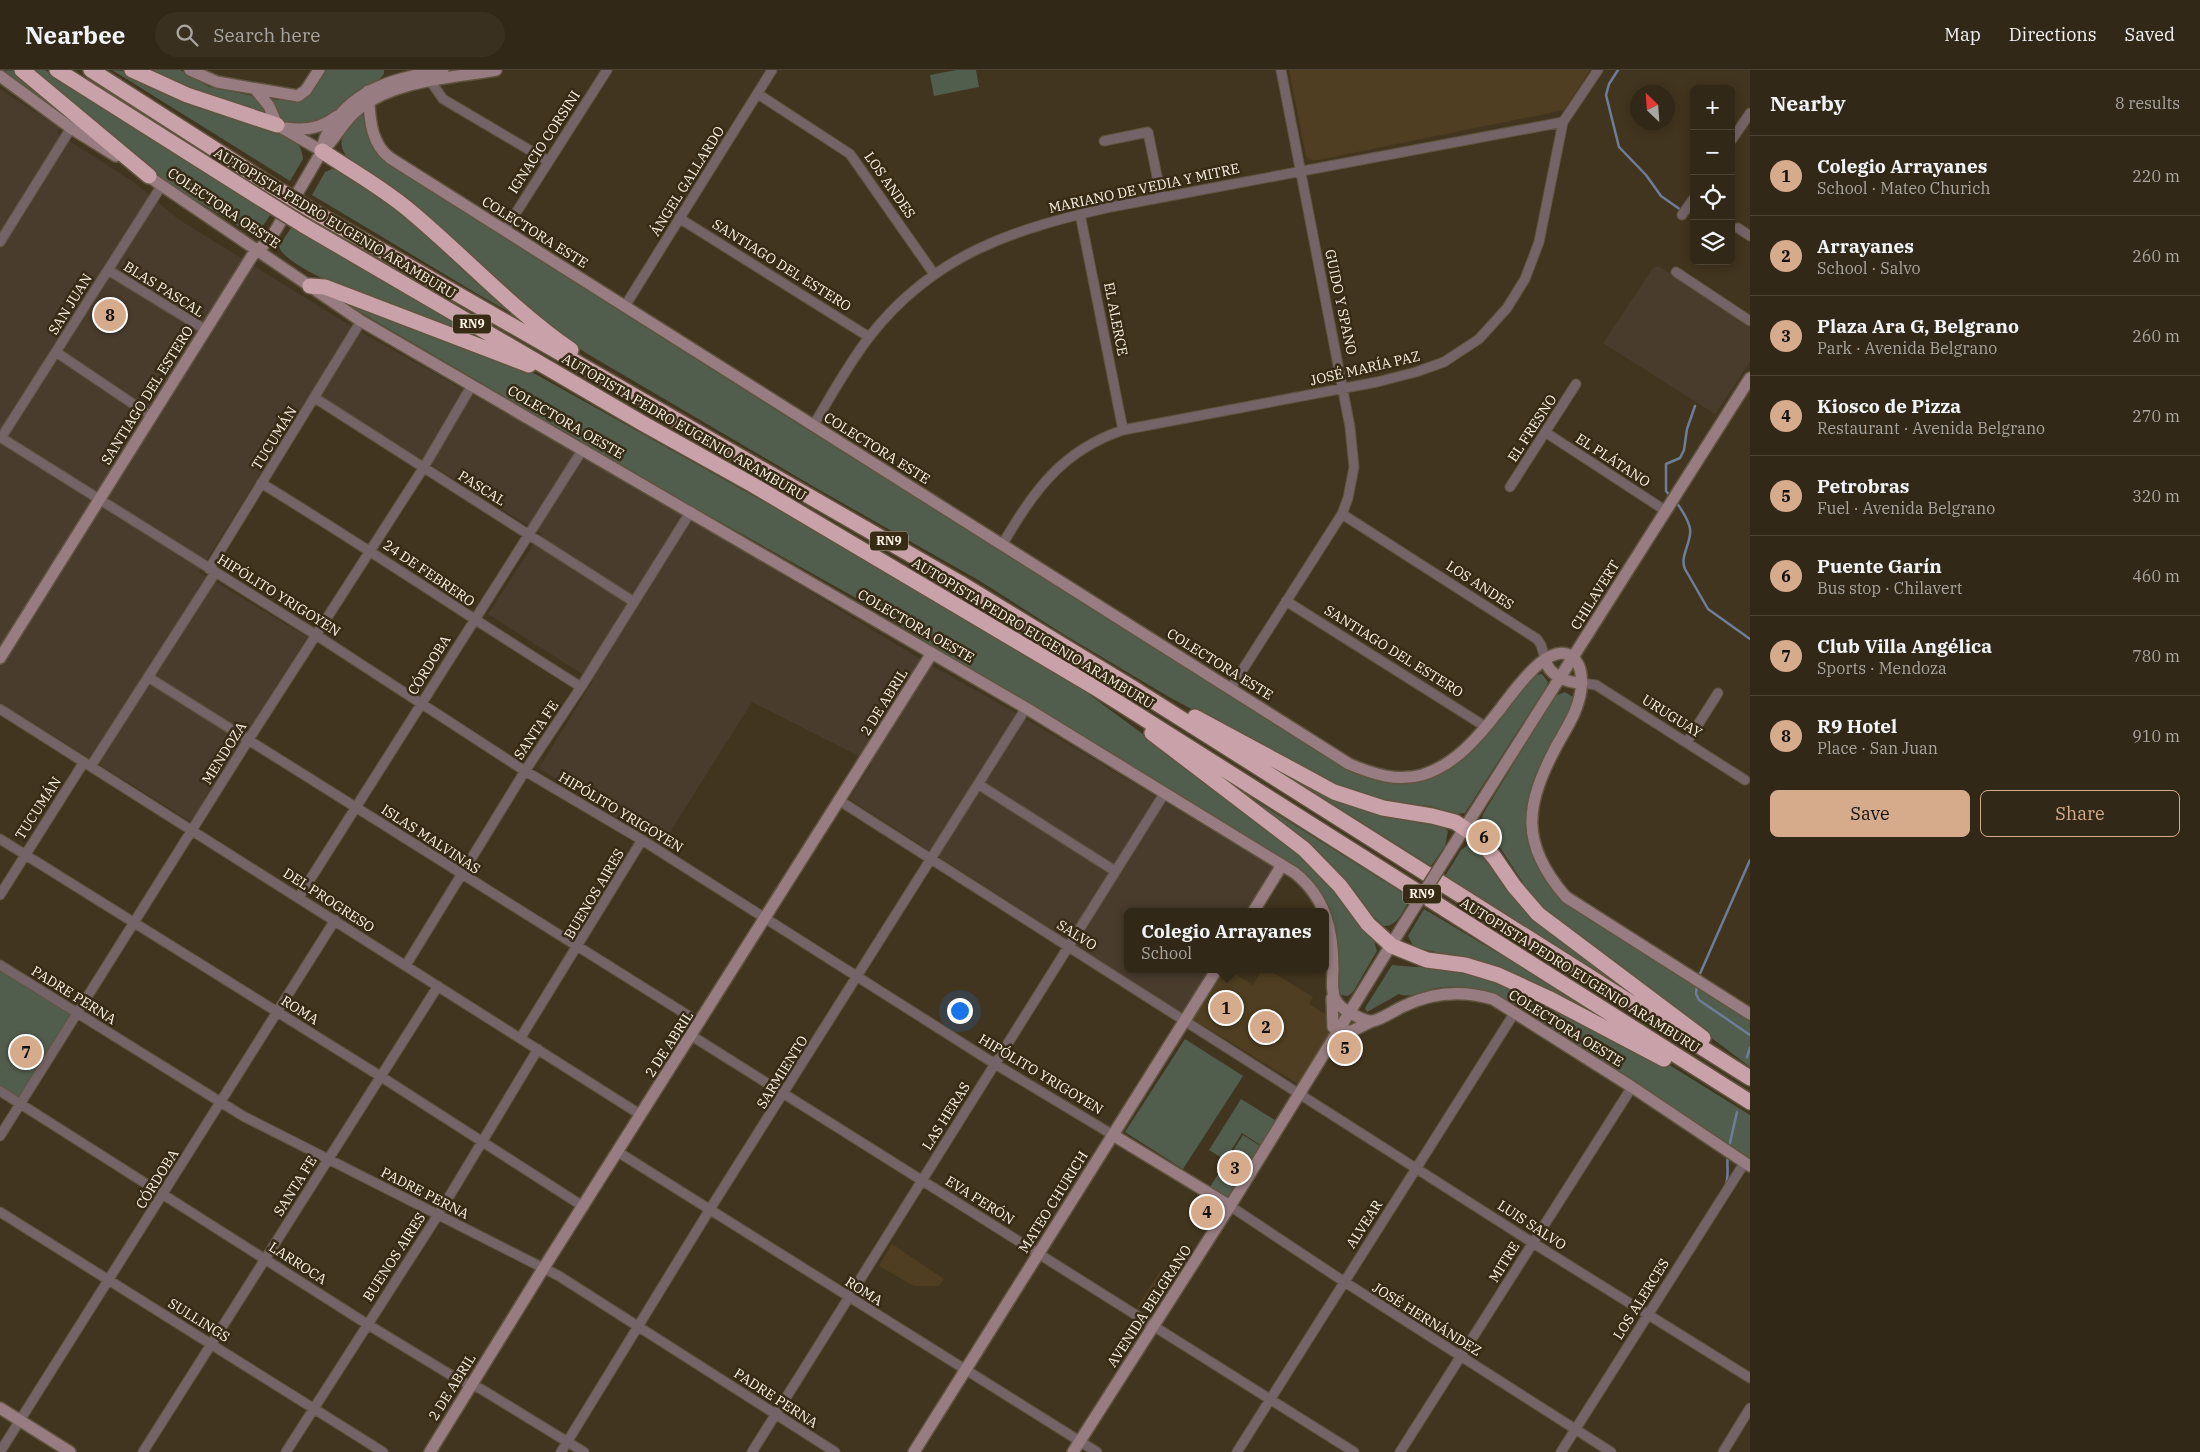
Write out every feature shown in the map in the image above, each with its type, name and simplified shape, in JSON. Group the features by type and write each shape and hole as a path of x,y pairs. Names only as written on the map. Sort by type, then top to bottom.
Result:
{"highway":[{"path":"22,70 149,176"},
{"name":"AUTOPISTA PEDRO EUGENIO ARAMBURU","path":"57,70 303,225 838,534 1094,687 1750,1103"},
{"name":"AUTOPISTA PEDRO EUGENIO ARAMBURU","path":"91,70 311,210 499,319 645,400 960,583 1130,687 1750,1076"},
{"path":"132,70 187,95 278,125"},
{"path":"322,151 388,193 535,322 645,400"},
{"path":"310,286 325,287 531,366 642,422"},
{"path":"1094,687 1174,751 1304,849 1340,886 1368,924 1392,946 1427,960 1465,965 1524,986 1750,1103"},
{"path":"1130,687 1204,722 1334,792 1383,808 1455,822 1476,836 1538,914 1750,1076"}],"street":[{"path":"190,70 205,78 256,90 298,96 306,90 320,70"},
{"path":"278,125 297,129 316,127 400,79 444,70"},
{"path":"400,79 431,82 496,70"},
{"name":"IGNACIO CORSINI","path":"505,230 607,70"},
{"name":"ÁNGEL GALLARDO","path":"625,306 772,70"},
{"name":"GUIDO Y SPANO","path":"1231,688 1342,514 1348,498 1354,467 1344,388 1281,70"},
{"name":"JOSÉ MARÍA PAZ","path":"1002,545 1030,500 1060,465 1092,443 1123,430 1344,388 1416,372 1444,362 1479,339 1507,308 1525,279 1539,242 1563,122 1598,70"},
{"name":"COLECTORA OESTE","path":"0,76 71,128 149,176 361,321 583,448 1026,708 1282,865 1305,882 1322,908"},
{"path":"431,82 443,99 548,161"},
{"path":"256,90 269,106 278,125 322,151"},
{"name":"LOS ANDES","path":"758,94 850,154 934,274"},
{"path":"322,151 332,143 349,118 369,96"},
{"name":"COLECTORA ESTE","path":"369,96 374,137 380,151 390,158 1349,764 1373,774 1403,778 1421,775 1449,762 1486,727 1520,682 1545,659"},
{"path":"322,151 323,139 341,112"},
{"path":"1735,135 1750,113"},
{"name":"MARIANO DE VEDIA Y MITRE","path":"813,426 869,337 901,302 934,274 992,240 1050,220 1161,196 1563,122"},
{"path":"0,242 71,128"},
{"path":"1104,141 1148,132 1161,196"},
{"name":"SANTIAGO DEL ESTERO","path":"0,658 252,256 271,238 322,151"},
{"name":"SAN JUAN","path":"1,437 162,185"},
{"path":"1682,215 1690,204"},
{"name":"EL ALERCE","path":"1080,214 1123,430"},
{"name":"SANTIAGO DEL ESTERO","path":"679,218 869,337"},
{"path":"1738,228 1750,236"},
{"name":"BLAS PASCAL","path":"108,270 206,330"},
{"path":"1676,272 1750,321"},
{"name":"TUCUMÁN","path":"0,895 25,855 148,677 212,571 261,483 361,321"},
{"path":"56,352 151,416"},
{"name":"CHILAVERT","path":"1450,851 1559,676 1750,378"},
{"name":"EL FRESNO","path":"1510,487 1576,384"},
{"name":"MENDOZA","path":"0,1136 249,739 424,467 472,385"},
{"name":"PASCAL","path":"315,398 634,602"},
{"name":"EL PLÁTANO","path":"1545,432 1671,503"},
{"name":"HIPÓLITO YRIGOYEN","path":"1,437 316,635 525,771 642,840 995,1064 1230,1206"},
{"name":"CÓRDOBA","path":"299,897 583,448"},
{"name":"24 DE FEBRERO","path":"261,483 370,550 474,620 581,687"},
{"name":"SANTA FE","path":"406,965 525,771 581,687 691,511"},
{"name":"LOS ANDES","path":"1342,514 1537,640 1541,645 1545,659"},
{"name":"SANTIAGO DEL ESTERO","path":"1286,601 1486,727"},
{"name":"2 DE ABRIL","path":"430,1452 543,1269 766,920 932,653"},
{"path":"1582,683 1574,683 1559,676 1547,667 1545,659 1564,655 1572,658 1581,672 1582,683 1576,712 1536,789 1532,825 1537,853 1552,881 1566,897 1750,1014"},
{"name":"ISLAS MALVINAS","path":"148,677 700,1023"},
{"name":"URUGUAY","path":"1582,683 1596,685 1745,780"},
{"path":"1687,742 1718,693"},
{"name":"SARMIENTO","path":"561,1452 710,1209 785,1094 1026,708"},
{"name":"DEL PROGRESO","path":"0,709 521,1037 641,1115"},
{"path":"978,784 1115,872"},
{"name":"LAS HERAS","path":"752,1452 1164,794"},
{"name":"SALVO","path":"840,800 1300,1094"},
{"name":"ROMA","path":"0,839 380,1076 584,1207"},
{"name":"BUENOS AIRES","path":"521,1037 642,840"},
{"name":"AVENIDA BELGRANO","path":"1074,1452 1230,1206 1450,851"},
{"path":"1255,908 1282,865"},
{"name":"CÓRDOBA","path":"0,1452 336,920"},
{"name":"COLECTORA OESTE","path":"1329,924 1333,949 1332,994 1334,1027 1338,1032 1352,1031 1408,1003 1450,993 1467,992 1481,996 1515,1012 1743,1161"},
{"name":"PADRE PERNA","path":"0,965 221,1104 559,1276 835,1452"},
{"name":"MATEO CHURICH","path":"914,1452 1214,973"},
{"name":"SANTA FE","path":"143,1452 438,986"},
{"path":"1332,994 1337,1005 1349,1013 1372,1021"},
{"name":"ALVEAR","path":"1237,1452 1343,1281 1418,1168 1515,1012"},
{"name":"EVA PERÓN","path":"692,1036 1354,1452"},
{"name":"BUENOS AIRES","path":"286,1452 438,1215 538,1049"},
{"name":"MITRE","path":"1400,1452 1632,1087"},
{"name":"LARROCA","path":"0,1091 367,1324 459,1380 481,1389 584,1452"},
{"name":"LUIS SALVO","path":"1300,1094 1533,1243 1750,1378"},
{"name":"ROMA","path":"618,1152 1096,1452"},
{"name":"LOS ALERCES","path":"1561,1452 1743,1161"},
{"name":"JOSÉ HERNÁNDEZ","path":"1230,1206 1343,1281 1611,1452"},
{"name":"SULLINGS","path":"0,1212 383,1452"},
{"path":"0,1408 70,1452"},
{"path":"1723,1452 1750,1408"}],"shaded area":[{"path":"1289,70 1590,70 1564,110 1313,161 1306,156"},
{"path":"0,89 59,128 57,133 135,183 178,219 349,325 682,513 920,659 1011,710 1275,868 1250,908 1124,908 1124,973 1209,973 1184,1014 849,799 872,763 752,702 661,846 539,768 593,681 488,614 541,533 312,391 199,572 307,637 191,822 0,702"},
{"path":"1658,266 1750,324 1750,362 1715,414 1603,343 1653,268"},
{"path":"1219,973 1234,973 1253,985 1260,973 1274,973 1313,997 1309,1004 1328,1016 1328,1035 1298,1084 1191,1018"},
{"path":"892,1244 944,1279 939,1286 914,1286 879,1266"},
{"path":"1161,1270 1173,1278 1149,1312 1137,1307"}],"green space":[{"path":"16,70 92,129 76,126 0,71"},
{"path":"29,70 45,70 272,212 260,228 253,232 248,232 169,184"},
{"path":"112,70 137,75 167,91 264,125 295,142 300,148 303,159 290,181"},
{"path":"146,70 180,70 209,87 259,97 269,117 191,91"},
{"path":"326,70 384,70 384,74 351,102 330,117 315,124 288,123 279,117 270,99 292,101 304,98 314,88"},
{"path":"956,70 976,70 979,87 934,96 930,75"},
{"path":"360,114 366,117 375,151 388,164 795,422 1362,775 1392,783 1433,775 1531,676 1542,674 1548,682 1546,687 1465,813 1457,814 1430,806 1393,803 1338,787 1169,697 1063,634 980,581 816,488 586,353 564,338 410,205 395,189 347,158 343,151 343,135 349,125"},
{"path":"332,169 339,170 387,198 527,322 312,195 325,172"},
{"path":"293,225 489,344 374,301 309,271 288,258 279,246"},
{"path":"336,298 512,362 537,375 809,527 1079,687 1283,837 1347,902 1359,925 1373,938 1377,951 1353,992 1348,996 1341,995 1339,991 1337,943 1329,908 1315,886 1297,868 1090,744 856,598 697,509"},
{"path":"1565,692 1573,697 1573,702 1539,767 1531,787 1527,807 1526,826 1529,845 1535,863 1545,880 1574,910 1750,1020 1750,1067 1564,926 1535,901 1501,849 1480,825 1483,814 1555,696"},
{"path":"1255,755 1296,775 1441,825 1448,831 1445,846 1431,866"},
{"path":"1208,771 1411,898 1397,920 1384,926"},
{"path":"1469,844 1477,846 1518,896 1650,1002 1635,997 1445,876 1461,850"},
{"path":"1424,909 1513,962 1623,1033 1453,956 1414,947 1408,936"},
{"path":"0,965 76,1014 20,1103 0,1091"},
{"path":"1392,965 1415,967 1449,965 1545,999 1671,1066 1750,1115 1750,1159 1723,1144 1633,1080 1499,998 1469,989 1445,987 1413,995 1399,994 1367,1012 1365,1008"},
{"path":"1185,1039 1243,1076 1183,1169 1125,1132"},
{"path":"1241,1099 1278,1122 1262,1146 1242,1133 1225,1160 1209,1150"},
{"path":"1243,1135 1262,1147 1227,1202 1208,1190"}],"water":[{"path":"1239,1152 1248,1157 1228,1171"}],"waterway":[{"path":"1618,70 1609,84 1606,95 1619,147 1646,175 1661,196 1681,210"},
{"path":"1671,497 1666,491 1666,464 1680,458 1684,450 1687,429 1695,406"},
{"path":"1675,501 1685,517 1690,530 1685,552 1685,569 1708,609 1750,639"},
{"path":"1699,976 1750,860"},
{"path":"1697,984 1696,994 1699,1000 1750,1035"},
{"path":"1747,1057 1750,1048"},
{"path":"1729,1147 1737,1112"},
{"path":"1725,1186 1728,1155"}],"place":[{"name":"R9 Hotel","path":"110,315"},
{"name":"Puente Garín","path":"1484,837"},
{"name":"Colegio Arrayanes","path":"1226,1008"},
{"name":"Arrayanes","path":"1266,1027"},
{"name":"Petrobras","path":"1345,1048"},
{"name":"Club Villa Angélica","path":"26,1052"},
{"name":"Plaza Ara G, Belgrano","path":"1235,1168"},
{"name":"Kiosco de Pizza","path":"1207,1212"}]}
